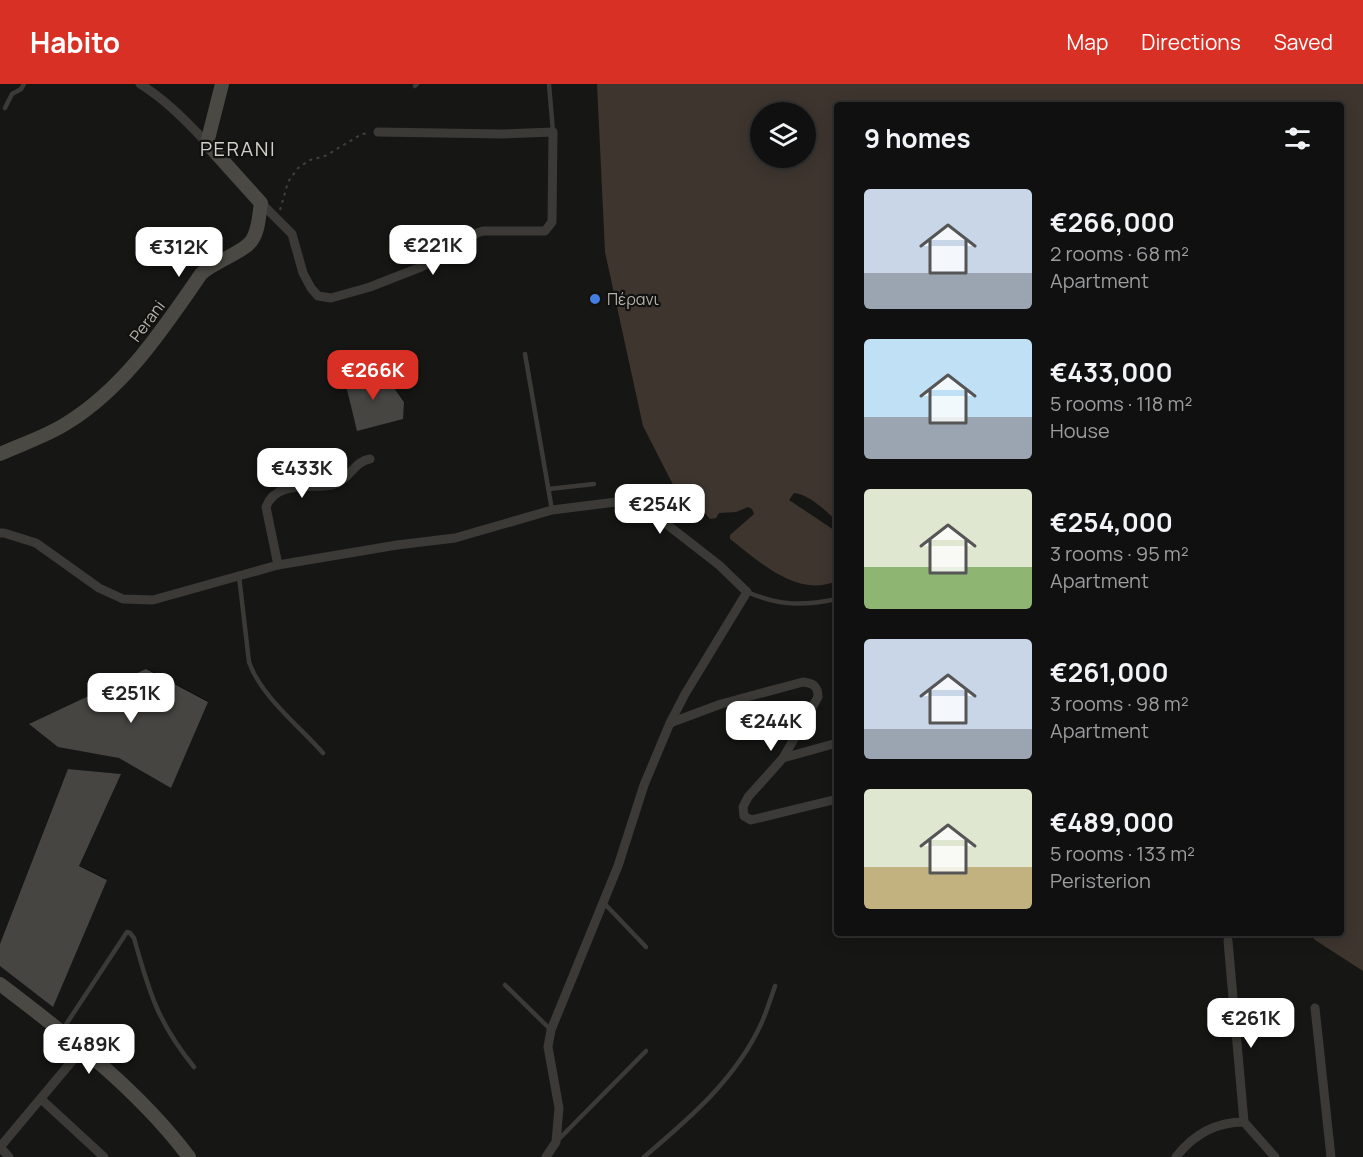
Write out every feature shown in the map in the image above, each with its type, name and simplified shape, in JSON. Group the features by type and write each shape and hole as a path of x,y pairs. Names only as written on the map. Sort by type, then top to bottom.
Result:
{"street":[{"path":"140,84 158,95 184,118 261,203 278,218 297,245 303,273 318,296 331,298 370,287 421,267 483,231 545,231 550,227 552,222 553,132 502,134 378,132"},
{"path":"207,143 222,84"},
{"name":"Perani","path":"0,454 66,424 111,389 154,342 201,274 208,267 246,246 252,240 261,203"},
{"path":"278,565 266,507 269,498 276,493 299,486 339,483 364,460 370,459"},
{"path":"0,533 36,543 99,588 123,598 153,600 278,565 397,545 455,538 552,510 616,502 647,509 719,565 747,592 670,723 644,784 618,866 551,1030 548,1047 560,1108 556,1142 546,1157"},
{"path":"670,723 721,704 803,682 812,683 818,689 818,697 783,758 748,797 743,807 744,816 751,820 834,800"},
{"path":"783,758 834,744"},
{"path":"1228,941 1244,1122 1275,1157"},
{"path":"0,984 83,1048 153,1113 189,1157"},
{"path":"1315,1008 1331,1157"},
{"path":"9,1157 0,1147 83,1048"},
{"path":"40,1099 104,1157"},
{"path":"1176,1157 1185,1146 1213,1127 1227,1122 1244,1122"}],"lane":[{"path":"5,108 12,94 21,90 24,84"},
{"path":"549,84 553,132"},
{"path":"525,354 552,510"},
{"path":"549,489 594,484"},
{"path":"239,576 249,662 254,676 264,690 323,753"},
{"path":"747,592 767,600 791,604 819,603 834,600"},
{"path":"603,902 646,947"},
{"path":"62,1031 127,932 134,938 148,990 165,1028 194,1067"},
{"path":"505,985 551,1030"},
{"path":"644,1157 694,1115 738,1063 762,1022 775,987"},
{"path":"556,1142 646,1051"}],"path":[{"path":"278,218 288,182 298,168 310,160 325,156 362,134 378,132"}],"shaded area":[{"path":"597,84 1363,84 1363,971 1312,936 1344,936 1344,102 834,102 834,518 817,504 800,494 794,493 789,500 834,530 834,582 808,585 793,581 766,567 730,539 730,535 754,514 748,507 736,512 719,513 716,518 710,519 704,512 687,512 643,426 605,252"}],"building":[{"path":"368,372 387,378 404,402 403,419 357,431 344,377"},
{"path":"146,669 208,702 171,788 119,758 58,747 29,724"},
{"path":"68,769 121,774 79,866 107,880 53,1007 0,966 0,944"}],"place":[{"name":"Πέρανι","path":"595,299"}],"district":[{"name":"PERANI","path":"238,149"}]}
